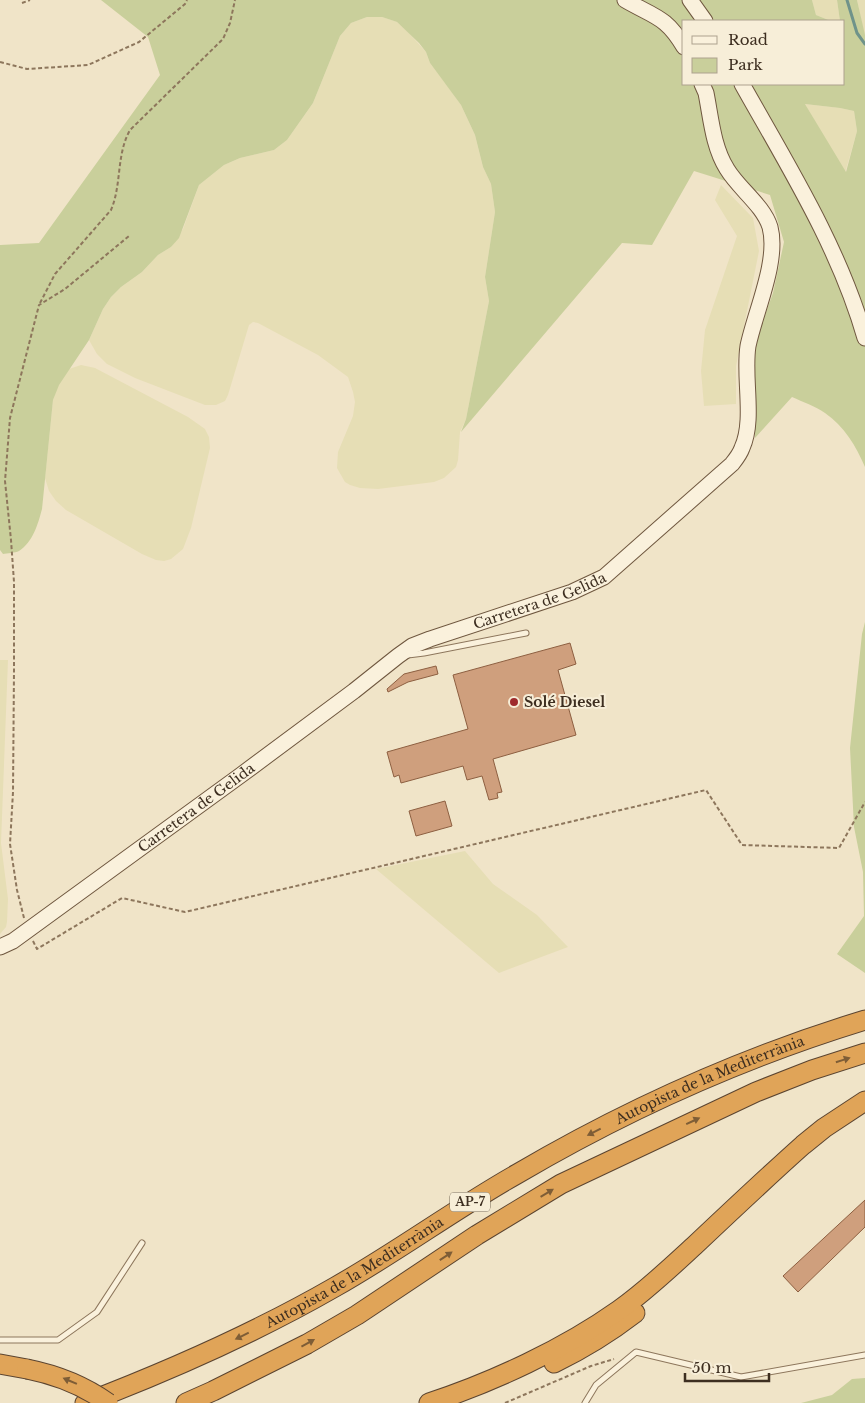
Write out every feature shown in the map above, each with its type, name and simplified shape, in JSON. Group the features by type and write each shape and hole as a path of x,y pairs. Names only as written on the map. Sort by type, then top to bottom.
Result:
{"highway":[{"name":"Autopista de la Mediterrània","path":"85,1403 175,1367 289,1312 374,1264 515,1175 619,1119 740,1065 865,1020"},
{"name":"Autopista de la Mediterrània","path":"186,1403 307,1344 357,1315 477,1235 561,1184 756,1092 812,1070 865,1053"},
{"path":"429,1403 474,1386 530,1361 571,1340 613,1314 665,1272 803,1145 865,1101"},
{"path":"464,1403 581,1350 614,1329 664,1290 806,1157 843,1128 865,1114"},
{"path":"0,1364 46,1373 78,1385 108,1403"}],"street":[{"path":"625,0 666,23 682,44"},
{"path":"690,0 704,20"},
{"name":"Carretera de Gelida","path":"0,947 13,941 241,775 412,646 572,592 604,577 732,464 743,448 748,426 748,347 771,257 772,242 766,217 726,168 718,152 706,92 702,85"},
{"path":"743,85 827,238 855,306 865,338"}],"lane":[{"path":"398,656 424,654 526,633"},
{"path":"0,1340 58,1340 97,1312 142,1243"},
{"path":"585,1403 596,1385 636,1352 741,1377 865,1355"}],"path":[{"path":"22,3 30,0"},
{"path":"0,62 27,69 88,65 139,42 185,4 186,0"},
{"path":"235,0 230,23 223,39 130,130 123,142 116,198 111,210 55,274 38,305 10,418 4,480 12,540 14,582 14,689 10,844 16,890 27,931 37,950 122,898 185,912 706,790 742,845 839,848 865,802"},
{"path":"38,305 65,289 128,236"},
{"path":"505,1403 590,1366 636,1352"}],"shaded area":[{"path":"812,0 837,0 840,20 828,20 816,15"},
{"path":"857,0 865,0 865,35 864,34"},
{"path":"367,17 382,17 397,22 408,32 426,52 430,63 461,105 475,135 483,167 491,184 495,212 485,277 489,301 466,419 460,432 456,467 444,478 434,482 378,489 360,488 350,485 345,482 337,468 338,452 353,416 355,402 348,377 318,355 258,323 253,322 249,325 228,395 225,401 216,405 205,405 135,378 107,364 97,354 89,340 103,309 111,297 121,287 142,272 158,255 171,247 183,229 199,185 224,165 240,158 274,150 287,140 313,103 340,36 351,23"},
{"path":"805,104 854,111 857,131 845,173"},
{"path":"721,185 753,218 759,251 736,366 736,404 704,406 701,371 705,330 737,236 715,200"},
{"path":"81,365 95,368 188,417 205,429 209,437 210,448 191,528 183,549 171,559 164,561 156,560 142,554 66,510 49,491 45,478 53,400 58,385 69,369"},
{"path":"0,660 8,660 1,843 8,899 6,927 0,934"},
{"path":"465,851 493,884 537,915 568,947 499,973 376,869"}],"green space":[{"path":"101,0 812,0 816,15 828,20 682,20 682,85 845,85 845,20 840,20 837,0 857,0 865,35 865,467 844,430 832,418 813,406 792,397 755,438 755,342 773,293 784,242 770,195 694,171 652,245 622,243 461,432 466,419 489,301 485,277 495,212 491,184 483,167 475,135 461,105 430,63 426,52 397,22 382,17 367,17 351,23 340,36 313,103 287,140 274,150 240,158 224,165 199,185 179,238 171,247 158,255 142,272 121,287 111,297 103,309 89,340 59,385 53,400 42,509 39,521 24,547 19,551 3,554 0,550 0,245 39,243 160,75 148,37","holes":["805,104 854,111 857,131 846,172"]},
{"path":"865,622 865,973 837,954 864,916 863,872 854,827 850,748 862,634"},
{"path":"865,1378 865,1403 801,1403 832,1395 852,1379"}],"building":[{"name":"Solé Diesel","path":"570,643 576,664 558,670 576,735 493,759 502,792 497,793 498,798 489,800 482,776 467,780 463,766 401,783 399,775 394,777 387,752 468,729 453,675"},
{"path":"436,666 438,674 408,682 388,692 387,689 404,674"},
{"path":"445,801 452,826 416,836 409,811"},
{"path":"865,1200 865,1227 798,1292 783,1276"}],"waterway":[{"path":"847,0 857,33 865,44"}],"place":[{"name":"Solé Diesel","path":"514,702"}]}
